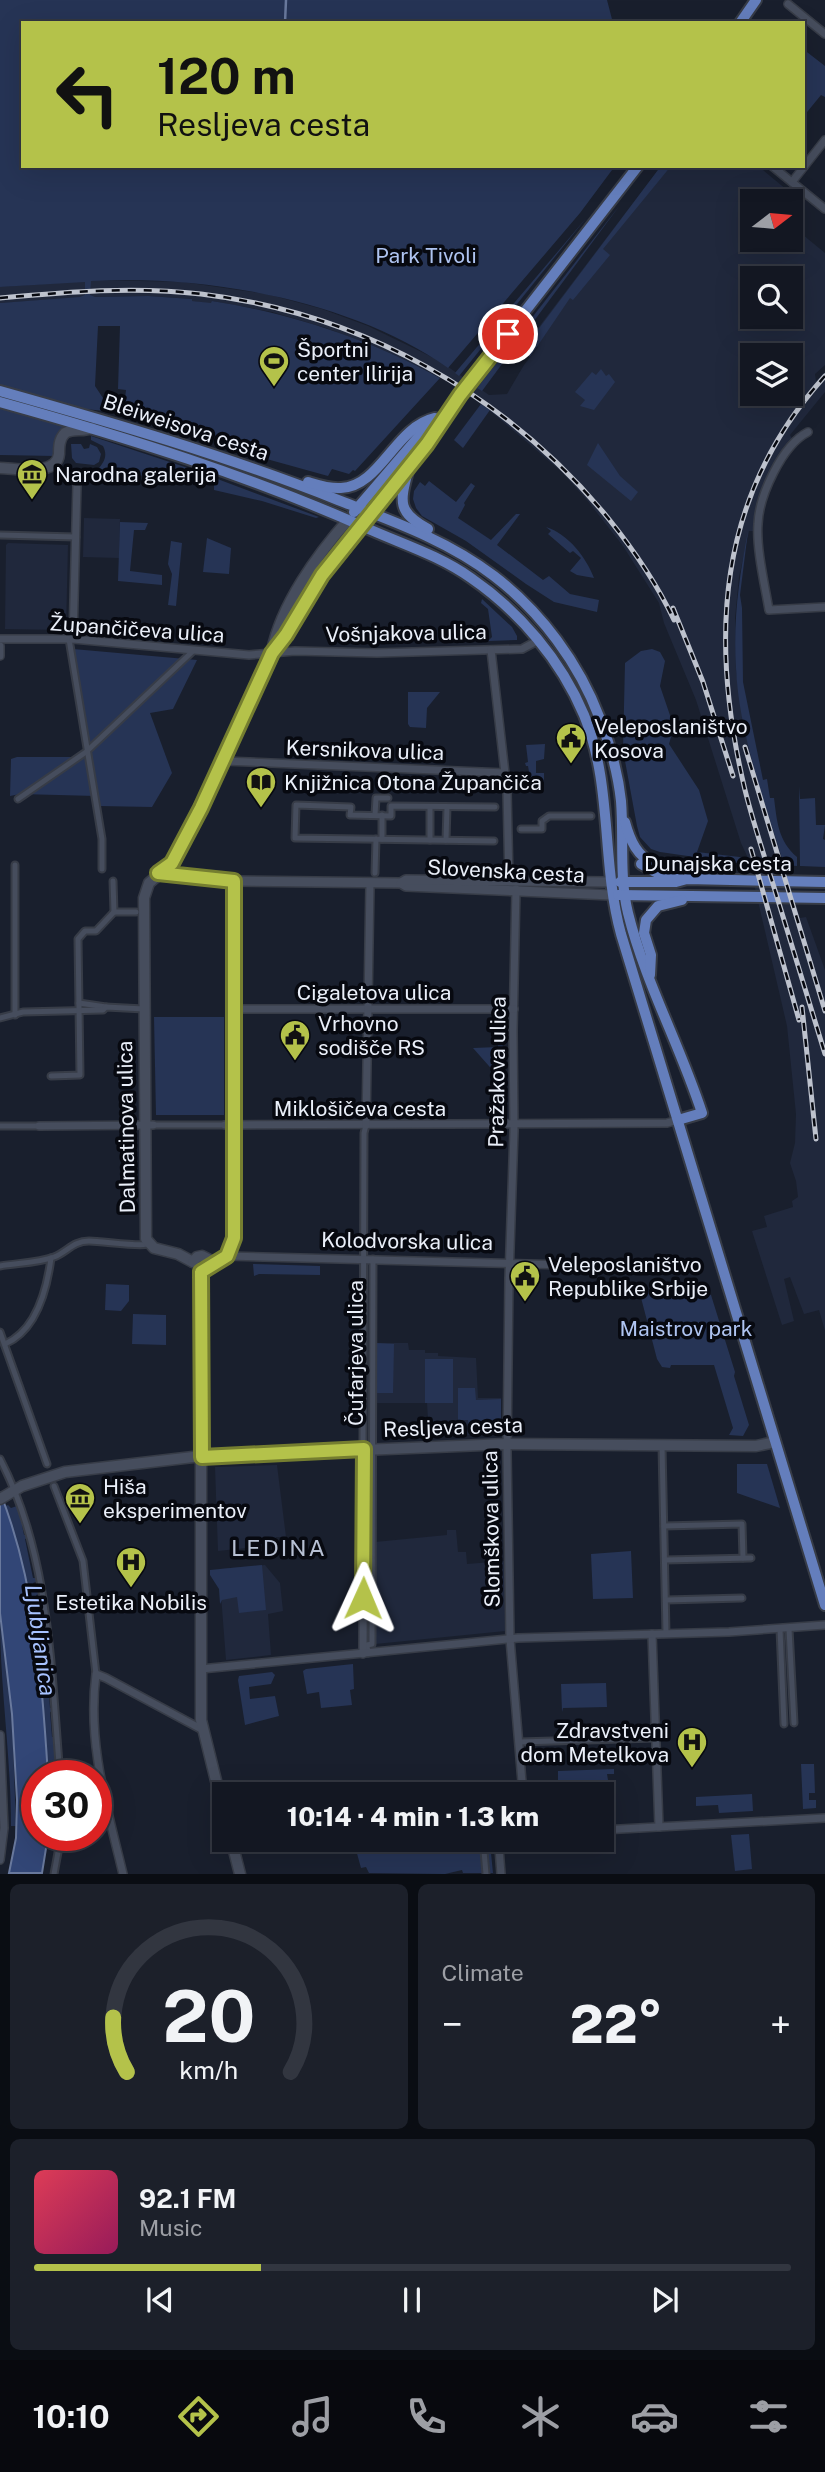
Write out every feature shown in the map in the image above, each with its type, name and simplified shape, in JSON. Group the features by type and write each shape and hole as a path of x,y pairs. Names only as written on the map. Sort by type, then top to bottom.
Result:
{"main road":[{"path":"741,21 756,0"},
{"path":"272,653 322,575 410,466 460,395 636,168"},
{"name":"Bleiweisova cesta","path":"0,391 231,474 433,556 471,578 508,607 558,666 570,686 592,737 605,796 611,895 621,934 825,1605"},
{"path":"272,653 275,635 322,551 435,418 460,395"},
{"name":"Bleiweisova cesta","path":"0,402 194,448 402,524 438,542"},
{"path":"275,476 331,488 352,486 377,467 409,430 435,418"},
{"path":"0,468 52,467 58,460 64,434 86,423"},
{"path":"410,466 402,492 403,508 412,520 430,530 438,542 467,557 505,585 545,626 561,647 600,719 612,755 628,831 635,848 645,858 681,877"},
{"name":"Dalmatinova ulica","path":"148,1244 149,1125 142,1009 144,898 149,883 174,858 224,761 272,653"},
{"path":"621,803 624,882 629,918 650,981 693,1084 702,1113 678,1120"},
{"path":"622,835 630,852 641,864 655,872 681,877"},
{"name":"Slovenska cesta","path":"158,873 234,881"},
{"name":"Dunajska cesta","path":"610,882 676,882 681,877 825,882"},
{"path":"227,1256 234,1238 230,1125 234,881"},
{"name":"Dunajska cesta","path":"611,895 825,898"},
{"path":"650,981 650,955 644,929 647,916 658,906 695,896"},
{"path":"148,1244 193,1262 196,1270 206,1269"},
{"path":"193,1262 197,1257 204,1256 209,1260 206,1269 202,1457 201,1669 203,1730 216,1782"},
{"name":"Kolodvorska ulica","path":"206,1269 227,1256"},
{"name":"Resljeva cesta","path":"8,1494 65,1472 202,1457 367,1446 756,1446 775,1442"},
{"path":"234,1852 240,1874"}],"street":[{"path":"788,4 825,34"},
{"path":"805,165 825,140"},
{"path":"774,168 825,209"},
{"path":"792,182 803,168"},
{"path":"808,432 786,451 769,484 758,524 769,610 825,607"},
{"path":"80,479 77,484 71,639 86,752 102,839 102,869"},
{"path":"0,535 76,537"},
{"name":"Župančičeva ulica","path":"0,639 71,639 193,651 272,653"},
{"name":"Vošnjakova ulica","path":"272,653 522,649 537,641"},
{"path":"0,646 0,656"},
{"name":"Pražakova ulica","path":"491,650 514,884 514,1125 510,1263"},
{"path":"18,800 86,752 193,651"},
{"name":"Kersnikova ulica","path":"224,761 505,773"},
{"path":"375,873 379,839 376,798 388,799"},
{"path":"494,841 295,838 296,805 351,807 351,815 391,816 391,806 495,807"},
{"path":"430,807 430,840"},
{"path":"446,841 447,807"},
{"path":"521,829 542,829 542,821 549,816 592,816"},
{"path":"15,865 15,1015"},
{"name":"Slovenska cesta","path":"234,881 401,883 406,880 514,884 610,882"},
{"path":"51,1076 80,1075 78,939 85,931 96,931 114,912 113,881"},
{"path":"366,1125 370,883"},
{"name":"Slovenska cesta","path":"514,884 559,894 611,895"},
{"path":"114,912 136,912"},
{"path":"79,1003 142,1009"},
{"path":"0,1018 23,1012 103,1010 106,1007"},
{"name":"Cigaletova ulica","path":"234,1009 514,1009"},
{"name":"Miklošičeva cesta","path":"0,1126 514,1125 667,1123 678,1120"},
{"name":"Čufarjeva ulica","path":"366,1125 364,1259 367,1446"},
{"path":"0,1266 51,1258 83,1241 125,1242 142,1246 148,1244"},
{"name":"Kolodvorska ulica","path":"227,1256 606,1266"},
{"path":"5,1344 20,1335 40,1305 51,1258"},
{"name":"Čufarjeva ulica","path":"365,1654 367,1446 373,1259"},
{"name":"Slomškova ulica","path":"510,1263 510,1639 522,1782"},
{"path":"0,1332 47,1464"},
{"path":"34,1426 43,1423"},
{"path":"662,1446 666,1633"},
{"path":"0,1459 8,1494 33,1547 42,1592 58,1760"},
{"path":"54,1486 83,1561 96,1674 93,1710 97,1761 124,1874"},
{"path":"664,1526 742,1524 743,1558"},
{"path":"665,1560 751,1558"},
{"path":"666,1600 742,1598"},
{"path":"201,1669 510,1639 789,1629 825,1625"},
{"path":"780,1629 784,1724"},
{"path":"789,1629 794,1723"},
{"path":"652,1634 659,1827"},
{"path":"96,1674 203,1730"},
{"path":"0,1735 4,1828 0,1860"},
{"path":"519,1742 655,1738"},
{"path":"614,1829 825,1818"},
{"path":"54,1874 58,1851"},
{"path":"483,1852 486,1874"},
{"path":"501,1852 501,1874"}],"shaded area":[{"path":"659,168 760,168 786,189 740,189 740,252 803,252 803,235 825,253 825,365 815,374 816,381 825,372 825,392 790,435 792,439 775,465 755,531 749,531 739,577 735,618 736,671 746,735 800,918 806,917 825,970 825,1331 819,1310 804,1314 790,1277 784,1279 794,1321 782,1325 752,1231 767,1227 764,1216 793,1207 792,1201 798,1197 790,1163 795,1143 796,1114 787,1026 748,858 696,700 664,623 659,603 623,546 587,500 562,472 482,404 441,377 376,347 326,328 272,312 192,299 95,297 0,303 0,287 99,280 183,282 267,294 322,309 368,326 438,360 489,395 507,394 538,347 529,340"},
{"path":"84,518 120,519 119,558 83,557"},
{"path":"8,543 68,545 66,630 5,629"},
{"path":"376,1343 408,1343 409,1350 425,1350 425,1353 438,1353 438,1356 476,1358 478,1398 501,1398 501,1434 429,1436 427,1403 376,1403"},
{"path":"277,1465 286,1537 276,1537 276,1545 218,1551 215,1467"},
{"path":"0,1492 22,1561 40,1668 47,1760 21,1760 21,1851 46,1851 42,1873 9,1873 16,1838 17,1800 12,1714 0,1613"},
{"path":"447,1530 456,1530 458,1552 466,1552 467,1564 504,1561 505,1631 375,1644 375,1542 447,1535"},
{"path":"265,1565 280,1583 283,1611 268,1614 271,1655 226,1660 219,1569"}],"green space":[{"name":"Park Tivoli","path":"0,0 607,0 612,21 21,21 21,168 614,168 580,213 448,368 369,325 324,309 277,297 182,282 91,281 90,295 95,297 148,296 212,301 301,321 359,340 440,378 355,471 349,474 332,469 328,476 263,458 264,454 217,440 218,436 140,416 140,412 124,407 126,390 118,389 120,326 98,326 95,386 105,401 104,411 76,408 0,387 0,303 80,297 85,295 85,282 0,287"},
{"path":"805,51 825,66 825,97 821,95 805,115"},
{"path":"659,168 669,168 603,249 610,255 573,300 570,298 530,357 522,351"},
{"path":"620,205 482,391 477,388"},
{"path":"587,217 459,376 455,373"},
{"path":"601,369 615,382 594,410 580,406 585,400 575,392 592,372 596,375"},
{"path":"481,404 490,410 463,448 454,440"},
{"path":"0,406 64,425 57,439 55,456 0,455"},
{"path":"91,436 191,469 319,517 214,490 214,485 161,477 96,472 104,461 105,454 103,446 91,440"},
{"path":"598,443 620,476 638,492 631,501 587,465"},
{"path":"71,444 81,444 84,449 89,448 90,444 97,447 101,454 99,462 94,465 76,463 72,458"},
{"path":"429,481 456,502 471,483 475,486 458,518 491,540 516,514 520,514 497,545 543,580 549,576 570,594 599,600 597,612 554,602 466,541 422,516 413,499 414,491 420,482 425,486"},
{"path":"120,522 148,523 145,530 134,530 130,571 162,575 162,585 118,581"},
{"path":"546,527 562,535 575,547 594,578 570,571 581,558 573,551 570,553 548,534 551,531"},
{"path":"748,531 740,595 743,682 763,780 767,779 780,830 786,844 797,857 797,866 784,865 747,743 738,693 736,616"},
{"path":"207,538 231,548 229,574 203,572"},
{"path":"171,541 182,543 176,606 168,605 172,574 168,564"},
{"path":"482,599 512,627 517,640 488,641 492,637 488,609 481,603"},
{"path":"73,649 197,660 173,709 150,713 172,773 152,807 99,806 96,796 10,796 11,759 90,757"},
{"path":"652,649 660,652 665,661 660,686 674,727 669,744 699,790 708,821 697,852 748,858 750,865 660,852 651,849 640,837 623,750 625,663 641,651"},
{"path":"408,692 440,692 427,708 426,728 410,727 408,724"},
{"path":"545,744 544,759 536,761 536,773 544,773 544,782 528,783 530,778 525,763 528,762 526,745"},
{"path":"799,786 800,799 815,798 816,825 825,825 825,867 800,866"},
{"path":"154,1017 224,1017 224,1115 156,1115"},
{"path":"497,1024 502,1024 504,1083 473,1048 498,1047"},
{"path":"253,1264 320,1266 320,1275 254,1276"},
{"path":"106,1284 129,1285 129,1301 121,1311 105,1310"},
{"name":"Maistrov park","path":"639,1290 701,1292 711,1295 749,1425 743,1436 729,1435 733,1428 714,1365 662,1367 657,1359"},
{"path":"133,1314 166,1315 166,1345 132,1344"},
{"path":"376,1343 394,1344 393,1393 375,1393"},
{"path":"425,1359 453,1359 453,1403 425,1403"},
{"path":"458,1388 475,1388 476,1400 501,1399 501,1434 469,1435 468,1420 458,1420"},
{"path":"737,1464 767,1464 780,1508 737,1493"},
{"path":"5,1506 17,1506 21,1521 24,1521 22,1525 24,1535 28,1538 25,1539 33,1578 38,1581 33,1583 35,1592 40,1591 40,1594 36,1595 39,1618 43,1617 40,1621 41,1634 45,1634 42,1638 43,1650 47,1650 49,1668 46,1669 52,1695 49,1696 50,1708 53,1708 50,1712 55,1760 47,1760 31,1606 16,1539"},
{"path":"631,1551 633,1598 593,1599 591,1554"},
{"path":"262,1565 266,1610 239,1613 237,1597 222,1600 220,1604 219,1589 210,1575 210,1570"},
{"path":"0,1618 12,1714 16,1826 11,1826"},
{"path":"353,1664 354,1689 350,1690 352,1705 321,1708 319,1692 307,1694 303,1671 306,1669"},
{"path":"272,1672 275,1675 271,1684 249,1687 250,1699 275,1696 279,1716 245,1725 239,1676"},
{"path":"606,1683 607,1707 563,1708 562,1712 561,1684"},
{"path":"801,1764 814,1764 815,1793 809,1793 809,1800 816,1800 816,1808 803,1809"},
{"path":"614,1769 614,1774 607,1774 608,1780 558,1781 558,1771"},
{"path":"752,1794 753,1811 719,1813 718,1805 696,1806 696,1797"},
{"path":"749,1834 752,1869 735,1871 731,1835"},
{"path":"357,1852 491,1852 493,1873 463,1873 462,1870 445,1874 369,1873 366,1867 361,1868"}],"waterway":[{"path":"285,21 286,0"}],"railway":[{"path":"0,298 126,290 201,294 260,304 318,320 373,341 426,367 477,398 524,433 568,474 608,518 652,580 674,620"},
{"path":"825,376 789,422 761,471 742,520 731,572 726,625 727,679 745,790 825,1054"},
{"path":"673,608 703,682 733,776"},
{"path":"745,747 825,1011"},
{"path":"751,849 799,1020"},
{"path":"802,1007 816,1139"}],"place":[{"name":"Športni center Ilirija","path":"274,388"},
{"name":"Narodna galerija","path":"32,501"},
{"name":"Veleposlaništvo Kosova","path":"571,765"},
{"name":"Knjižnica Otona Župančiča","path":"261,809"},
{"name":"Vrhovno sodišče RS","path":"295,1062"},
{"name":"Veleposlaništvo Republike Srbije","path":"525,1303"},
{"name":"Hiša eksperimentov","path":"80,1525"},
{"name":"Estetika Nobilis","path":"131,1589"},
{"name":"Zdravstveni dom Metelkova","path":"692,1769"}],"district":[{"name":"LEDINA","path":"279,1547"}],"route":[{"path":"363,1598 364,1449 202,1457 201,1272 227,1256 234,1243 234,881 158,873 172,863 211,788 272,653 319,580 427,444 460,395 508,334"}],"water label":[{"name":"Ljubljanica","path":"41,1640"}]}
